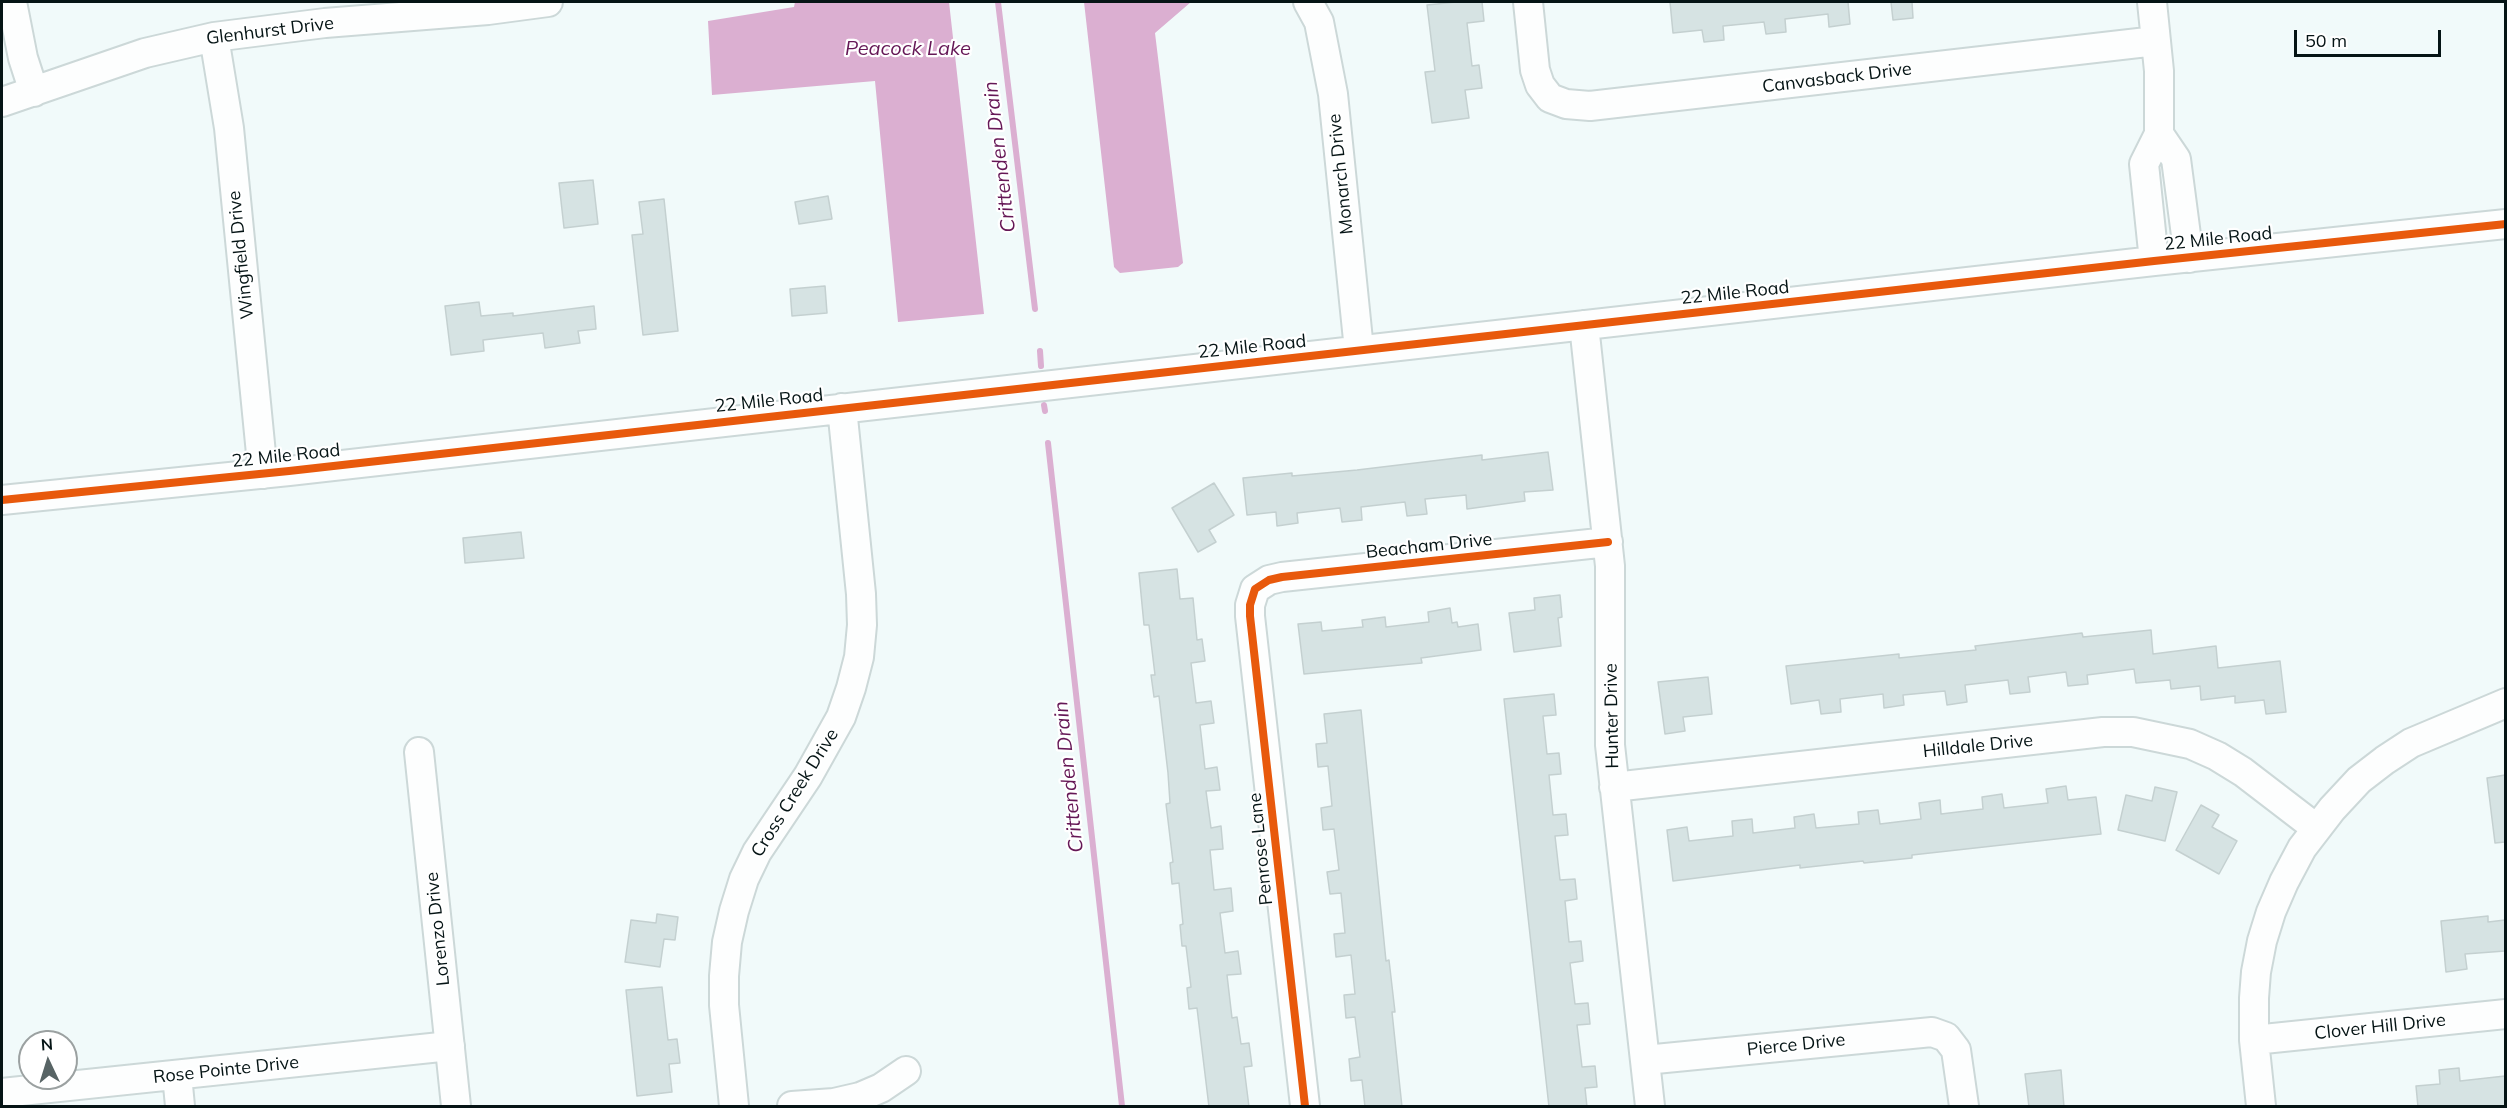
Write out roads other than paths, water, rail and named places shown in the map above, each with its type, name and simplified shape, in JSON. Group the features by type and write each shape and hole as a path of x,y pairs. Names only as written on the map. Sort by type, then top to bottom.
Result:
{"street":[{"path":"12,2 22,58 34,92"},
{"name":"Glenhurst Drive","path":"2,102 145,53 214,37 325,23 489,10 548,2"},
{"name":"Monarch Drive","path":"1308,2 1319,22 1333,94 1359,351"},
{"name":"Canvasback Drive","path":"1528,2 1535,70 1540,85 1550,98 1566,104 1590,106 2156,41"},
{"path":"2152,2 2159,71 2159,134 2144,164 2154,261"},
{"name":"Wingfield Drive","path":"214,37 229,128 263,474"},
{"path":"2159,134 2176,159 2189,258"},
{"name":"22 Mile Road","path":"2,500 263,474 2154,261 2505,224"},
{"name":"Hunter Drive","path":"1584,325 1608,542 1611,605 1610,735 1614,787 1650,1107"},
{"name":"Cross Creek Drive","path":"734,1107 724,1005 727,942 734,911 744,879 757,852 808,776 841,717 859,657 862,625 861,594 842,408"},
{"name":"Beacham Drive","path":"1255,589 1269,580 1282,578 1608,542"},
{"name":"Penrose Lane","path":"1255,589 1250,605 1250,616 1305,1107"},
{"path":"2260,1107 2254,1040 2254,998 2262,941 2284,882 2302,848 2316,828 2360,780 2411,742 2505,702"},
{"name":"Hilldale Drive","path":"1614,787 2103,732 2133,732 2190,744 2217,756 2243,772 2316,828"},
{"name":"Lorenzo Drive","path":"419,752 456,1107"},
{"name":"Clover Hill Drive","path":"2254,1040 2505,1014"},
{"name":"Pierce Drive","path":"1645,1060 1932,1032 1946,1037 1956,1050 1964,1107"},
{"name":"Rose Pointe Drive","path":"2,1094 450,1046"},
{"path":"792,1107 834,1103 860,1096 881,1088 906,1071"},
{"path":"177,1075 180,1107"}],"water":[{"name":"Peacock Lake","path":"795,2 949,2 984,314 898,322 875,81 712,95 708,21 794,7"},
{"path":"1084,2 1191,2 1155,33 1183,263 1178,267 1120,273 1114,267"}],"waterway":[{"name":"Crittenden Drain","path":"998,2 1035,309"},
{"name":"Crittenden Drain","path":"1040,351 1041,366"},
{"name":"Crittenden Drain","path":"1044,405 1045,411"},
{"name":"Crittenden Drain","path":"1048,443 1122,1106"}]}
